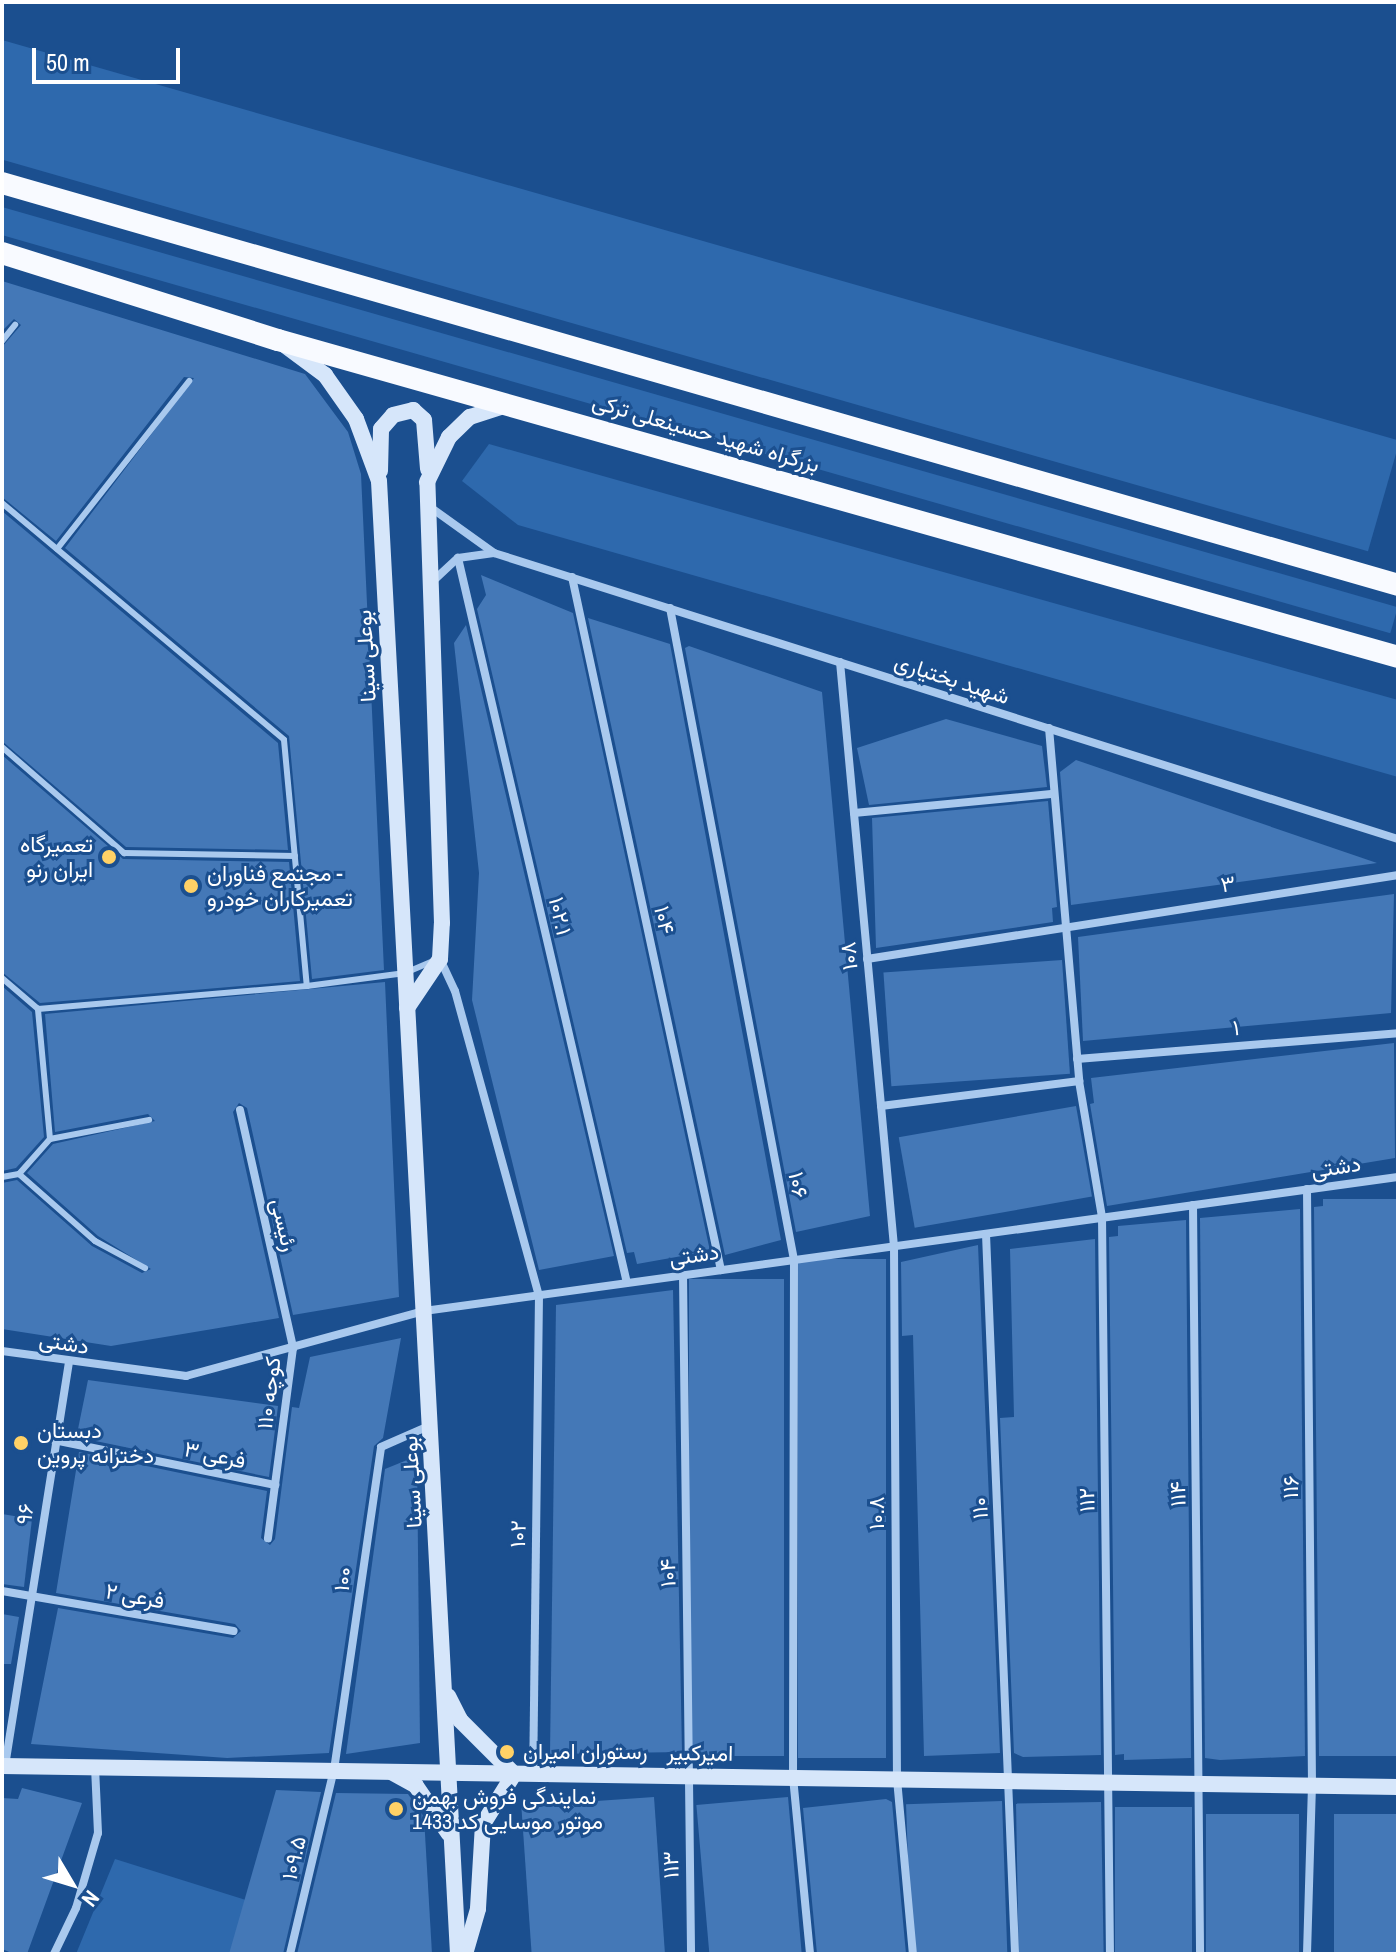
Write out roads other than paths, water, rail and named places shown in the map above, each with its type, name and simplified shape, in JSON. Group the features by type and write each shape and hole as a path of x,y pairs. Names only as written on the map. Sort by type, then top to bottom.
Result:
{"highway":[{"name":"بزرگراه شهید حسینعلی ترکی","path":"2,183 1398,585"},
{"name":"بزرگراه شهید حسینعلی ترکی","path":"2,253 278,340 1398,657"}],"main road":[{"name":"بوعلی سینا","path":"278,340 325,375 356,419 379,481 458,1954"},
{"path":"427,482 449,437 470,417 509,404"},
{"path":"379,481 381,429 393,415 413,410 424,420 430,444 427,482 440,959 407,1008"},
{"path":"445,1691 460,1720 514,1774 483,1824 478,1909 465,1954"},
{"name":"امیرکبیر","path":"4,1766 1398,1787"},
{"path":"392,1772 416,1786 452,1839"}],"street":[{"path":"428,505 494,553"},
{"path":"431,584 458,558 494,553"},
{"name":"شهید بختیاری","path":"494,553 1398,839"},
{"name":"۱۰۲.۱","path":"458,558 627,1283"},
{"name":"۱۰۴","path":"572,577 721,1270"},
{"name":"۱۰۶","path":"670,608 794,1260 793,1777 810,1954"},
{"name":"۱۰۸","path":"840,662 894,1246"},
{"name":"۱۱۲","path":"1049,728 1051,794 1079,1081 1102,1217 1110,1954"},
{"path":"854,813 1051,794"},
{"name":"۳","path":"867,959 1398,875"},
{"name":"۱۰۲","path":"440,959 455,991 539,1295 533,1774"},
{"name":"۱","path":"1077,1059 1398,1033"},
{"path":"881,1106 1079,1081"},
{"name":"رئیسی","path":"240,1110 293,1348"},
{"name":"دشتی","path":"2,1351 69,1363 186,1376 424,1311 1398,1177"},
{"name":"۱۱۶","path":"1307,1189 1312,1785 1307,1954"},
{"name":"۱۱۴","path":"1193,1205 1200,1954"},
{"name":"۱۱۰","path":"986,1234 1015,1954"},
{"name":"۱۰.۸","path":"894,1246 897,1779 913,1954"},
{"name":"۱۰۴","path":"683,1275 687,1774"},
{"name":"کوچه ۱۱۰","path":"268,1538 293,1348"},
{"name":"۹۶","path":"4,1766 54,1440 69,1363"},
{"name":"۱۰۰","path":"334,1770 381,1447 432,1425"},
{"name":"فرعی ۳","path":"54,1440 275,1485"},
{"name":"فرعی ۲","path":"2,1591 234,1631"},
{"path":"54,1954 76,1908 98,1833 95,1767"},
{"name":"۱۰۹.۵","path":"290,1954 334,1770"},
{"name":"۱۱۳","path":"687,1774 691,1954"}],"lane":[{"path":"2,341 15,325"},
{"path":"57,549 189,381"},
{"path":"2,503 284,740 307,986"},
{"path":"2,747 124,853 295,856"},
{"path":"38,1009 307,986 405,973 440,959"},
{"path":"2,978 38,1009 50,1139"},
{"path":"2,1177 19,1174 50,1139 149,1120"},
{"path":"19,1174 95,1241 145,1268"}],"place":[{"name":"تعمیرگاه ایران رنو","path":"109,857"},
{"name":"مجتمع فناوران - تعمیرکاران خودرو","path":"191,886"},
{"name":"دبستان دخترانه پروین","path":"21,1443"},
{"name":"رستوران امیران","path":"507,1752"},
{"name":"نمایندگی فروش بهمن موتور موسایی کد 1433","path":"396,1809"}]}
